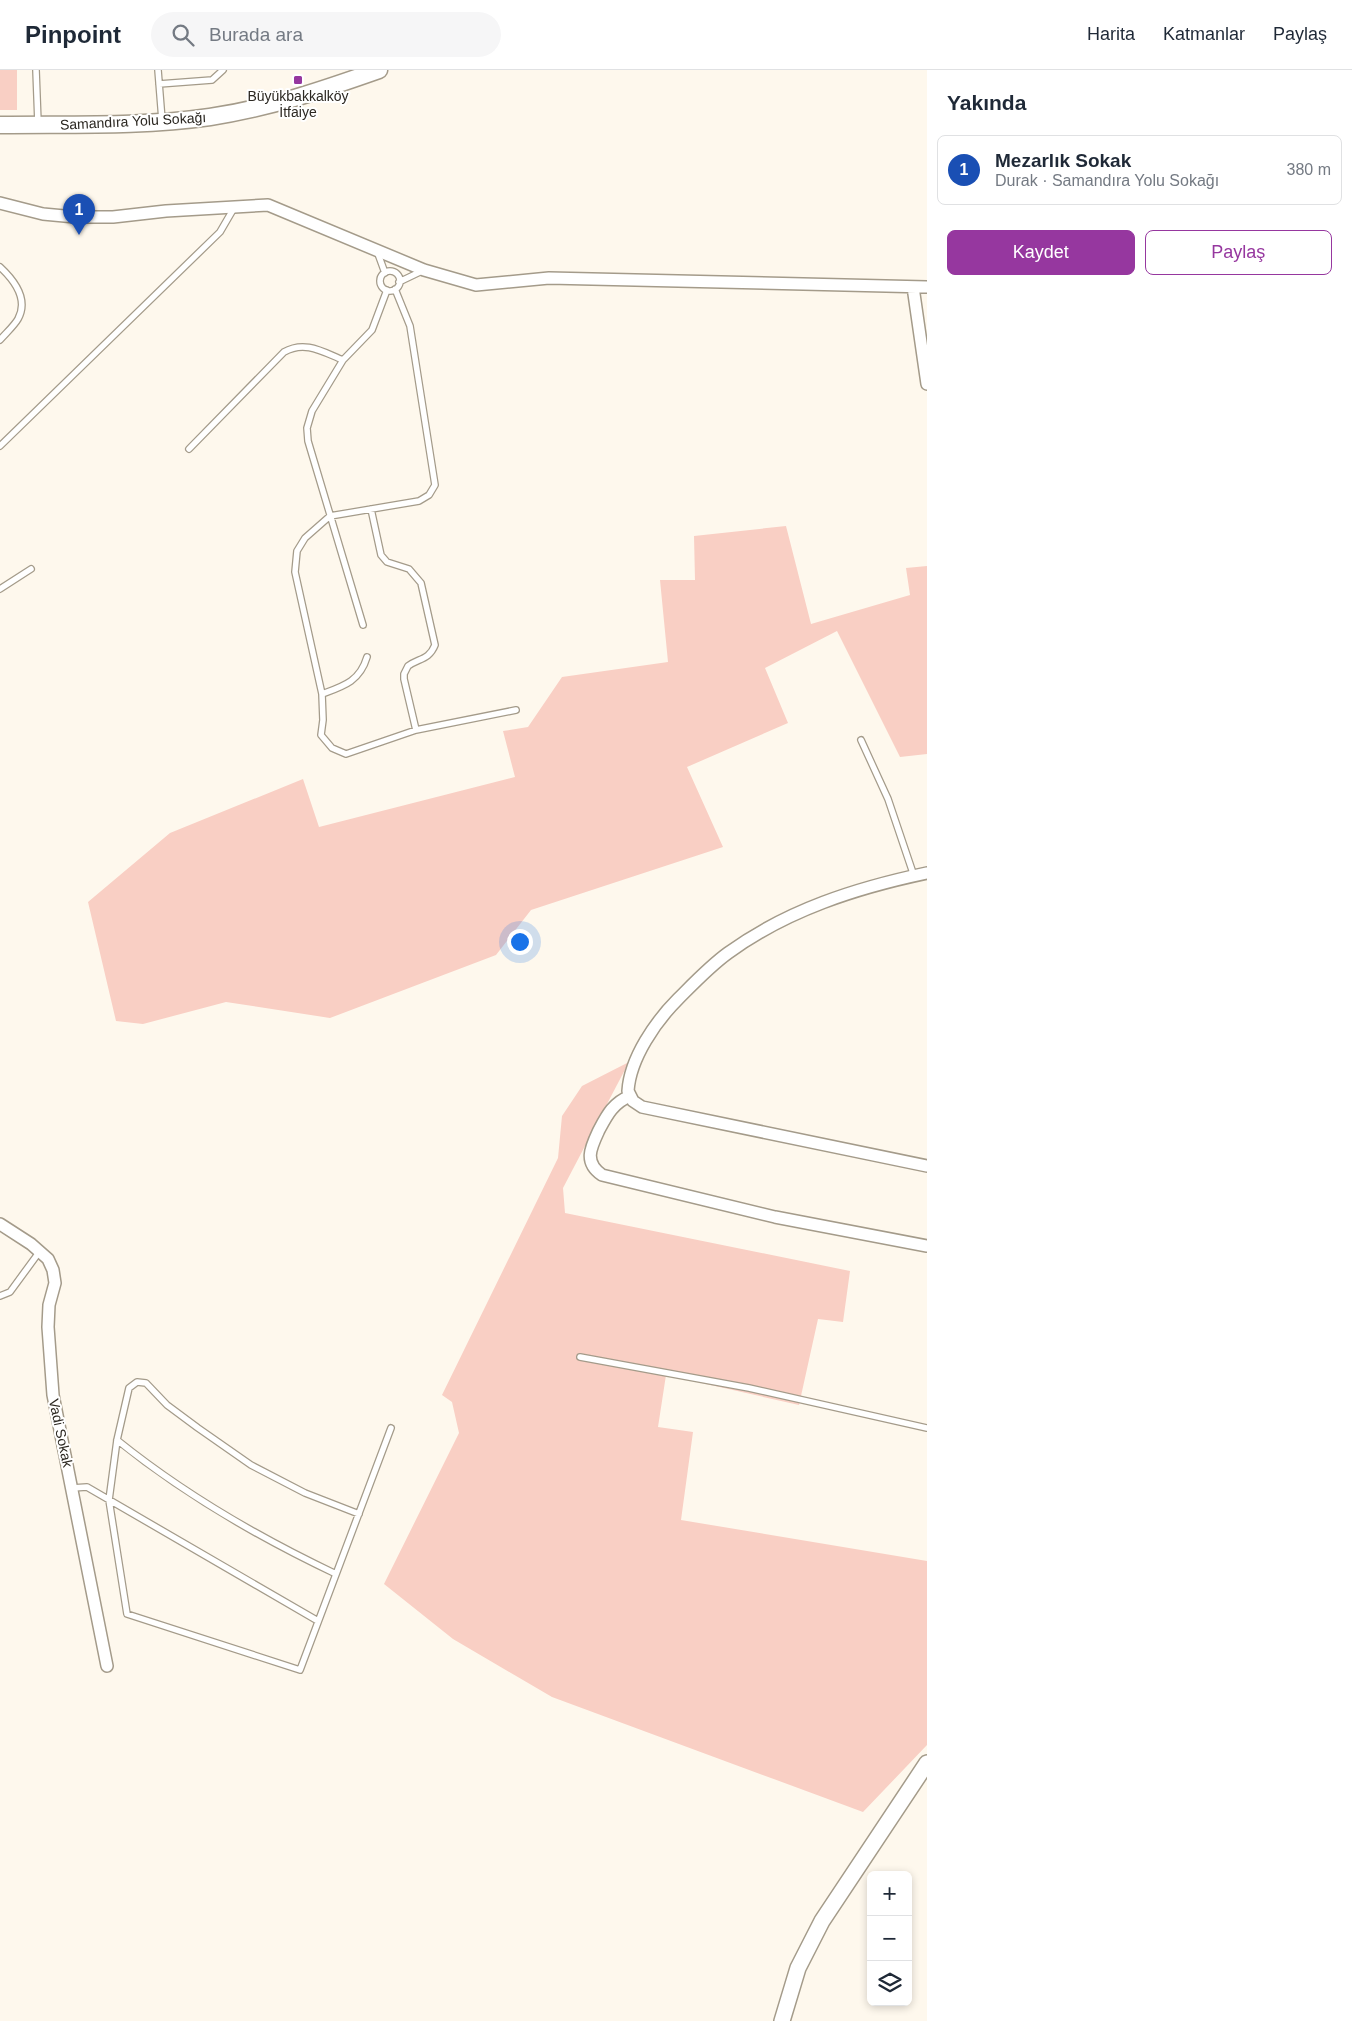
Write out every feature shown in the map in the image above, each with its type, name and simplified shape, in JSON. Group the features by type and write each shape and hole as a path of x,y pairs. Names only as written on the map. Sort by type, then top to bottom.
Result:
{"main road":[{"name":"Samandıra Yolu Sokağı","path":"0,125 106,125 209,117 261,108 299,98 379,70"}],"street":[{"path":"0,203 43,214 75,218 113,217 166,210 268,205 424,270 476,285 550,278 927,287"},
{"path":"913,286 927,384"},
{"path":"927,873 863,889 810,907 770,926 727,953 674,1003 651,1031 642,1046 628,1085 633,1101 642,1107 927,1166"},
{"path":"630,1096 612,1108 591,1146 590,1162 597,1172 602,1175 775,1217 927,1246"},
{"name":"Vadi Sokak","path":"0,1224 40,1251 48,1259 54,1277 54,1291 49,1305 48,1320 50,1372 107,1666"},
{"path":"782,2021 798,1968 822,1921 927,1763"}],"lane":[{"path":"36,70 38,125"},
{"path":"158,70 162,122"},
{"path":"159,84 212,80 223,70"},
{"path":"0,446 220,232 234,208"},
{"path":"377,250 385,273"},
{"path":"0,267 16,285 21,301 18,319 0,340"},
{"path":"395,289 399,282 424,270"},
{"path":"395,289 387,290 383,288 380,280 385,273 393,272 399,278 399,282"},
{"path":"395,289 410,326 434,485 429,495 419,501 330,516 301,544 294,565 299,597 322,694 323,720 321,735 338,752 346,754 416,730 516,710"},
{"path":"363,625 308,441 307,428 312,411 343,360 372,330 387,290"},
{"path":"189,449 290,348 310,346 343,360"},
{"path":"371,509 381,555 387,562 403,566 418,578 423,588 431,626 433,650 425,659 408,666 404,674 416,730"},
{"path":"0,589 31,569"},
{"path":"322,694 340,688 354,680 367,658"},
{"path":"860,740 888,799 914,876"},
{"path":"0,1296 10,1292 40,1251"},
{"path":"580,1357 740,1386 927,1428"},
{"path":"359,1514 305,1493 251,1464 198,1428 146,1383 134,1383 129,1388 117,1440 109,1500 126,1614 300,1670 318,1621 359,1514 391,1428"},
{"path":"117,1440 162,1474 230,1518 300,1557 336,1574"},
{"path":"72,1488 87,1487 318,1621"}],"shaded area":[{"path":"0,70 17,70 17,110 0,110"},
{"path":"786,526 811,624 910,595 906,568 927,566 927,754 900,757 837,631 765,668 788,723 687,767 723,847 531,910 496,955 330,1018 226,1002 143,1024 116,1021 88,902 170,833 303,779 319,827 515,777 503,731 528,727 562,677 668,662 660,580 695,580 694,536"},
{"path":"629,1062 563,1188 565,1213 850,1271 843,1322 818,1319 799,1405 666,1375 658,1427 693,1432 681,1520 927,1561 927,1745 863,1812 552,1697 453,1639 384,1584 459,1433 452,1402 442,1395 558,1158 562,1116 582,1086"}],"place":[{"name":"Büyükbakkalköy İtfaiye","path":"298,80"},
{"name":"Mezarlık Sokak","path":"79,235"}]}
